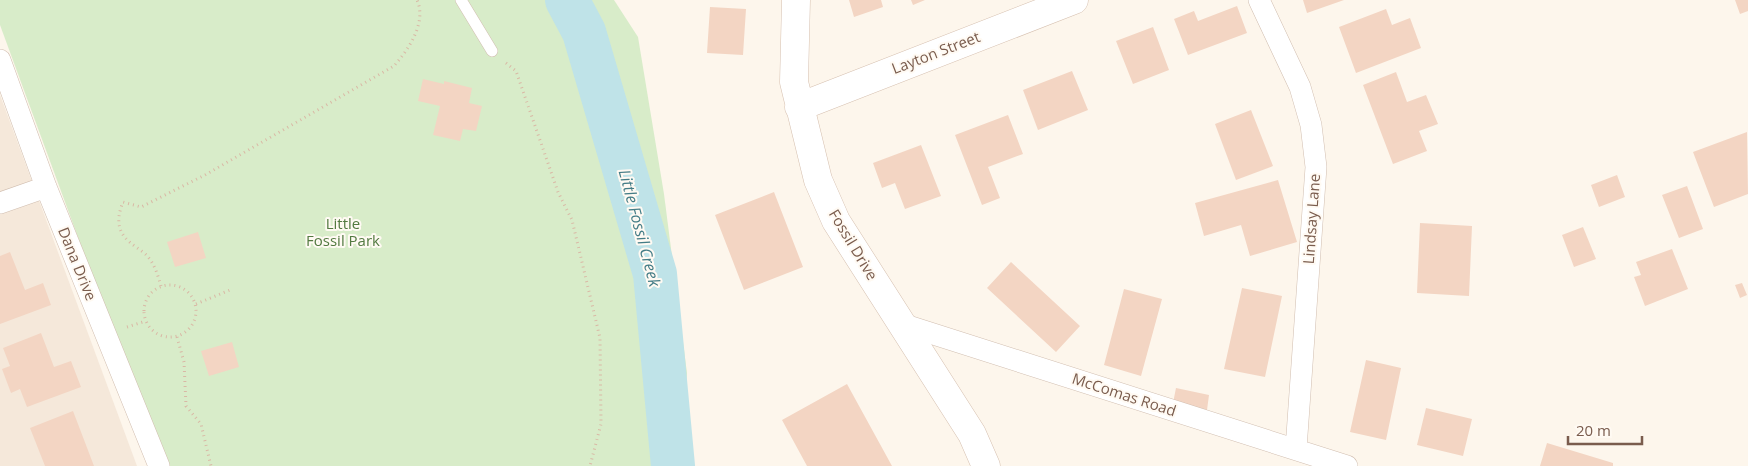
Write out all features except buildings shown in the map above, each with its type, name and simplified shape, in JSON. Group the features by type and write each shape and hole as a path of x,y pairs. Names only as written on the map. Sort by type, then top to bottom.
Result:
{"street":[{"name":"Fossil Drive","path":"796,0 794,82 818,180 836,221 972,434 986,466"},
{"name":"Layton Street","path":"799,106 1074,0"},
{"name":"Lindsay Lane","path":"1259,0 1300,87 1311,125 1316,167 1296,450"},
{"name":"Dana Drive","path":"0,60 46,186 159,466"},
{"path":"0,203 46,186"},
{"name":"McComas Road","path":"902,324 1347,466"}],"lane":[{"path":"460,0 492,51"}],"path":[{"path":"161,286 154,266 148,256 126,240 121,233 118,214 123,202 141,208 205,175 394,66 407,51 419,22 421,10 417,0"},
{"path":"492,51 516,71 558,192 572,220 600,338 601,424 590,466"},
{"path":"175,285 182,288 188,292 196,304 194,324 183,335 168,338 158,335 150,329 146,321 145,303 151,293 161,286 175,285"},
{"path":"196,304 230,290"},
{"path":"177,337 184,362 186,406 202,424 211,466"}],"shaded area":[{"path":"0,95 137,466 0,466"}],"green space":[{"name":"Little Fossil Park","path":"0,0 614,0 638,37 664,194 687,373 683,466 162,466 0,25"}],"waterway":[{"name":"Little Fossil Creek","path":"567,0 584,32 655,274 673,466"}]}
